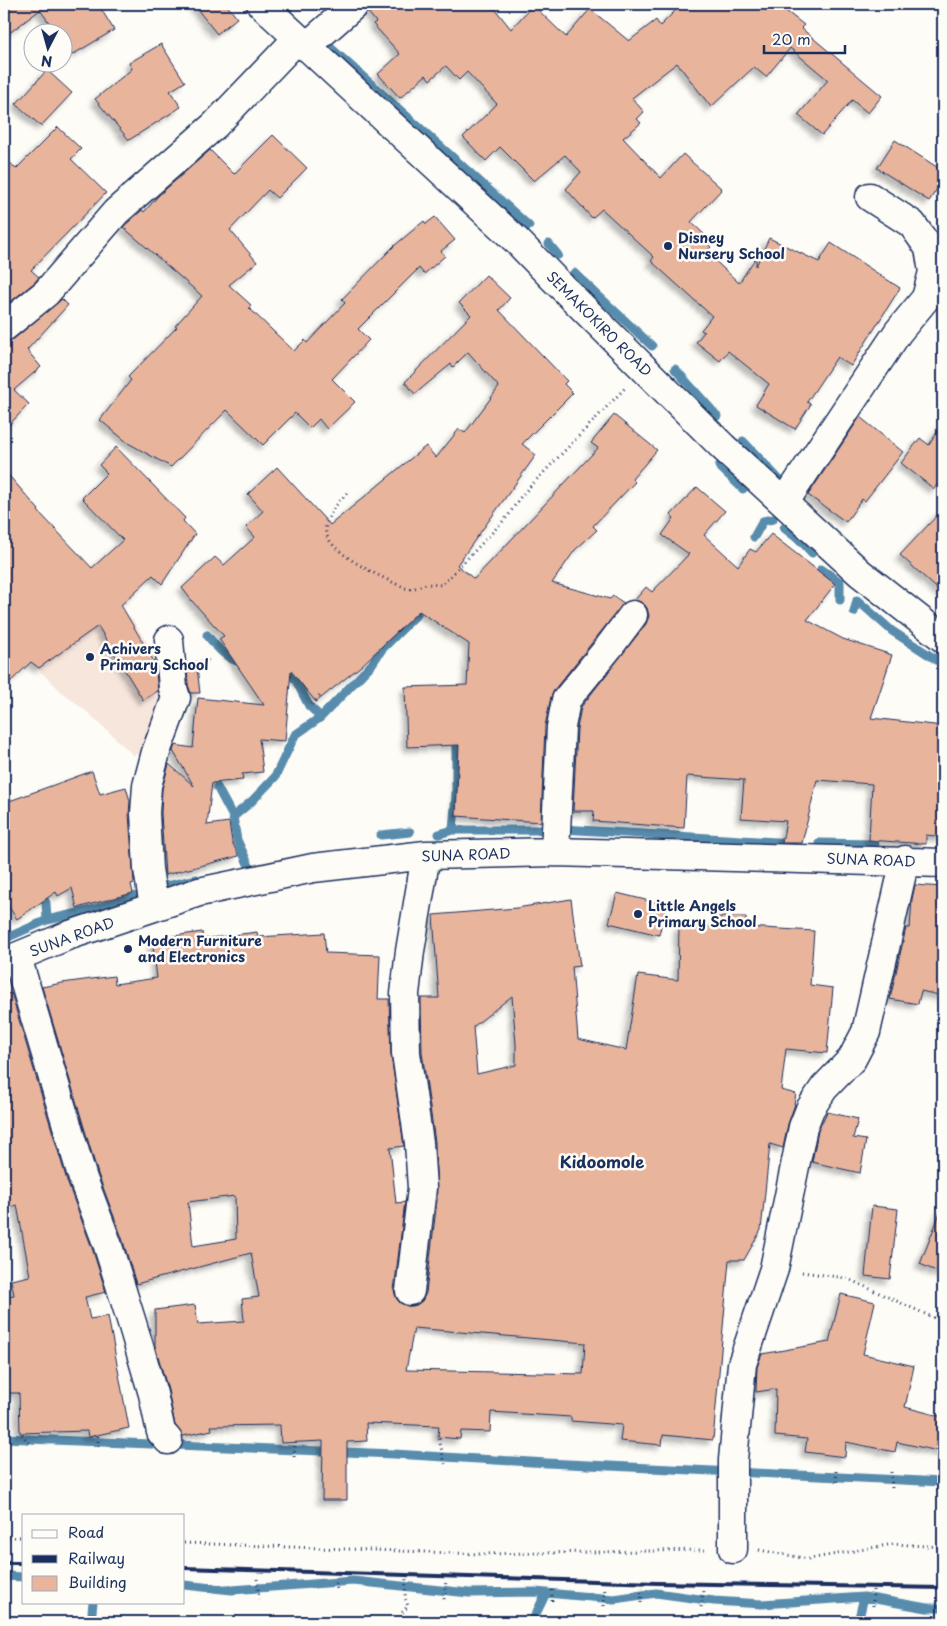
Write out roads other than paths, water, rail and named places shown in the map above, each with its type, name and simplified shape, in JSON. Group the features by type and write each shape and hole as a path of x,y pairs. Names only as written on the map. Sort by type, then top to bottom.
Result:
{"street":[{"name":"SEMAKOKIRO ROAD","path":"260,4 517,241 643,368 784,503 860,573 943,638"},
{"path":"4,327 46,293 116,212 215,126 302,43 355,4"},
{"path":"784,503 898,332 926,298 933,272 929,248 912,224 870,197"},
{"path":"555,852 561,727 566,700 633,615"},
{"path":"154,907 148,869 145,813 147,786 160,740 176,698 173,688 169,640"},
{"name":"SUNA ROAD","path":"10,960 67,936 199,892 313,868 426,855 555,852 905,860 943,863"},
{"path":"410,1291 422,1188 419,1143 406,1053 405,994 426,855"},
{"path":"733,1549 733,1460 742,1364 774,1269 803,1127 810,1109 824,1088 852,1059 866,1032 905,860"},
{"path":"10,960 83,1179 107,1243 153,1394 162,1432 168,1440"}],"waterway":[{"path":"282,4 288,9"},
{"path":"324,37 331,48 529,226"},
{"path":"549,244 558,255"},
{"path":"574,273 652,346"},
{"path":"675,369 717,416"},
{"path":"743,441 789,490"},
{"path":"719,466 743,489"},
{"path":"754,537 763,521 773,519"},
{"path":"784,528 802,542 812,553"},
{"path":"821,569 840,582 840,600"},
{"path":"854,612 857,600 892,631 943,664"},
{"path":"233,817 252,801 275,777 295,735 321,717 372,664 382,649 417,614"},
{"path":"207,635 224,654 246,664"},
{"path":"281,671 292,673 309,706 321,717"},
{"path":"453,830 456,795 456,735"},
{"path":"217,787 233,817 237,840 250,868"},
{"path":"563,829 792,843"},
{"path":"439,834 453,830 542,830"},
{"path":"381,835 410,832"},
{"path":"819,843 875,844"},
{"path":"158,888 197,879"},
{"path":"39,890 46,903 47,920"},
{"path":"4,939 47,920 92,910 136,896"},
{"path":"4,1438 394,1454 943,1482"},
{"path":"4,1576 22,1577"},
{"path":"185,1585 232,1590 353,1581 469,1593 535,1592 614,1599 656,1593 714,1601 762,1604 864,1597 927,1608 943,1608"},
{"path":"532,1622 546,1593"},
{"path":"858,1622 864,1597"},
{"path":"92,1612 93,1604"}],"railway":[{"path":"4,1563 22,1563"},
{"path":"185,1568 657,1583 943,1588"}],"place":[{"name":"Disney Nursery School","path":"668,246"},
{"name":"Achivers Primary School","path":"90,657"},
{"name":"Little Angels Primary School","path":"638,914"},
{"name":"Modern Furniture and Electronics","path":"128,949"}],"district":[{"name":"Kidoomole","path":"602,1162"}]}
